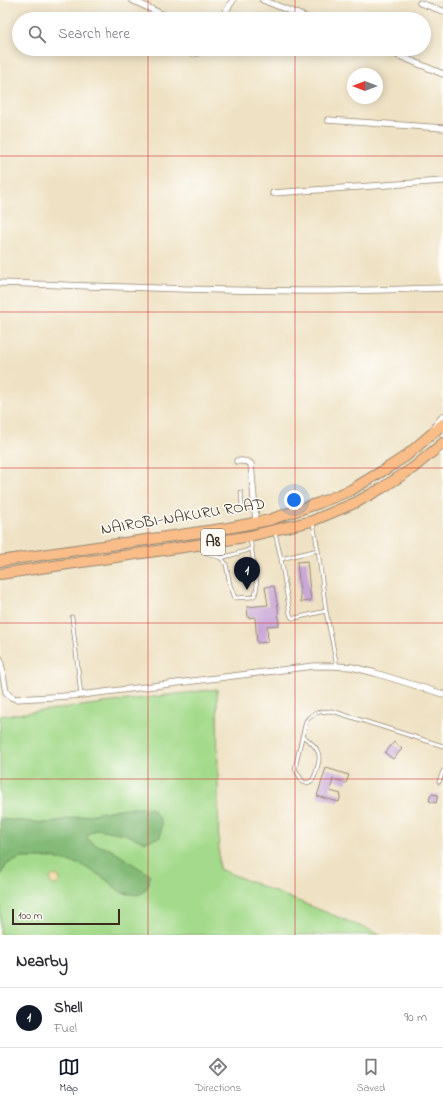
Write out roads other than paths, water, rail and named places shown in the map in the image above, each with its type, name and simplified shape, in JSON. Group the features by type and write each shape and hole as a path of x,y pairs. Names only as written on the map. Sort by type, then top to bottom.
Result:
{"highway":[{"name":"A8","path":"406,456 443,424"},
{"name":"A8","path":"0,574 198,545 250,536 312,521 357,502 382,488 413,468 443,443"},
{"name":"NAIROBI-NAKURU ROAD","path":"0,561 228,528 269,520 319,503 351,490 406,456"}],"street":[{"path":"132,0 157,12"},
{"path":"225,12 233,0"},
{"path":"264,0 293,12"},
{"path":"420,3 443,11"},
{"path":"400,56 443,74"},
{"path":"328,120 443,128"},
{"path":"273,193 443,181"},
{"path":"0,283 163,289 317,291 443,288"},
{"path":"406,456 434,428 443,416"},
{"path":"237,461 245,461 251,464 256,522"},
{"path":"0,659 5,688 8,695 16,698 52,698 81,695 314,666 352,667 443,694"}],"lane":[{"path":"241,492 243,508 255,508"},
{"path":"312,521 318,550 326,611 337,666"},
{"path":"275,530 290,614 292,618 326,611"},
{"path":"198,545 204,552 221,558 226,564 230,585 235,598 252,597 255,595 257,586 250,536"},
{"path":"221,558 252,548"},
{"path":"281,559 318,550"},
{"path":"72,617 81,695"},
{"path":"302,736 316,748 319,754 319,760 314,778 311,782 306,783 303,782 295,769 302,736 306,721 310,715 323,711 332,711 443,746"},
{"path":"439,782 443,771"}],"place":[{"name":"Shell","path":"247,590"}]}
